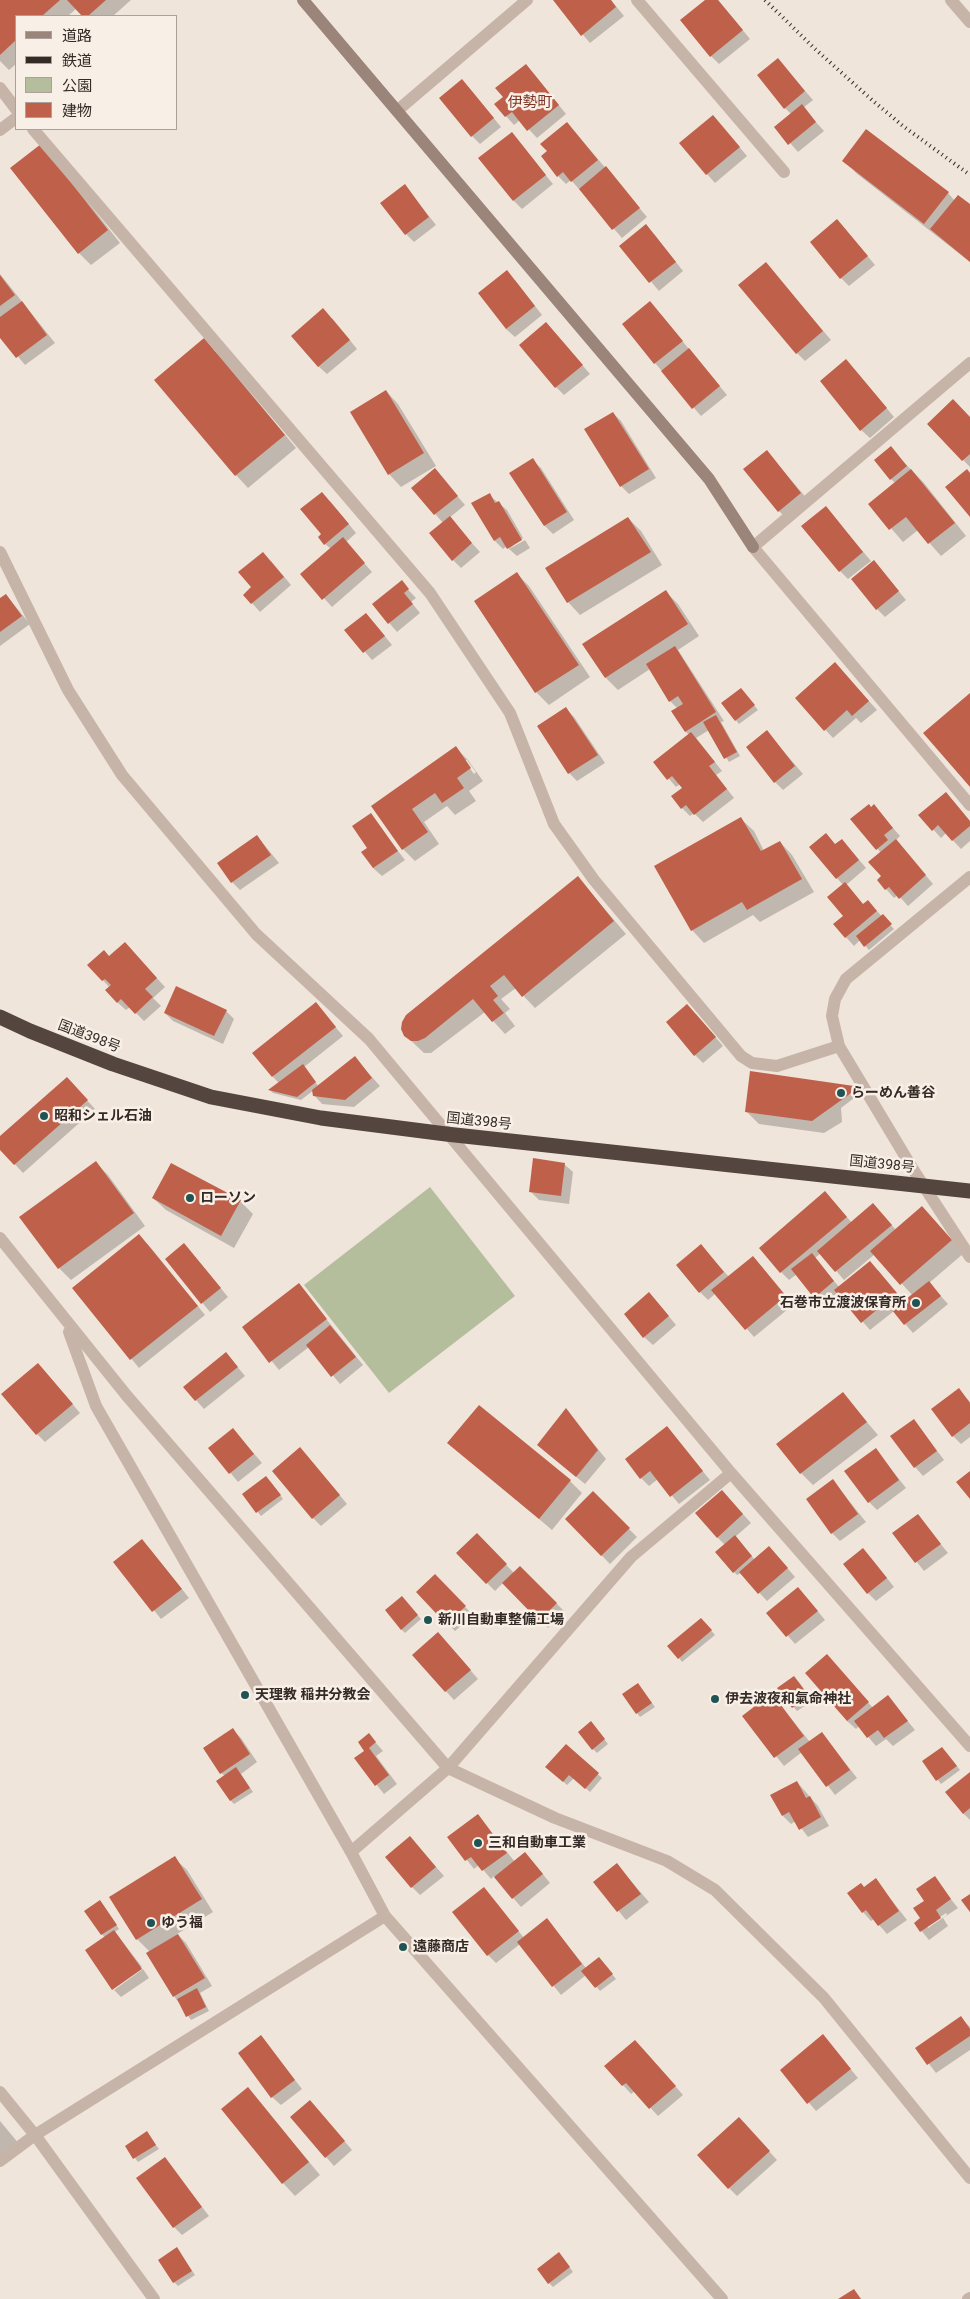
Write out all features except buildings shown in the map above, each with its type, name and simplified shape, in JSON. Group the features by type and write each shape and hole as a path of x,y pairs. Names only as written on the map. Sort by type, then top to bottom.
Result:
{"highway":[{"name":"国道398号","path":"0,1017 113,1064 211,1097 321,1118 446,1134 970,1191"}],"street":[{"path":"303,0 709,479 753,547 970,805"},
{"path":"398,110 527,0"},
{"path":"637,0 784,172"},
{"path":"951,0 970,22"},
{"path":"0,88 15,108"},
{"path":"0,130 15,119"},
{"path":"34,130 430,593 510,713 554,824 594,880 741,1056 752,1063 777,1066 839,1046"},
{"path":"753,547 970,363"},
{"path":"0,552 68,690 122,775 256,934 369,1039 446,1134 731,1474 970,1746"},
{"path":"970,877 846,979 835,999 832,1016 839,1046 924,1186 970,1257"},
{"path":"0,1238 127,1396 448,1768 555,1818 667,1861 715,1890 824,1998 970,2178"},
{"path":"66,1322 96,1406 351,1852 385,1916 722,2299"},
{"path":"351,1852 448,1768 632,1557 731,1474"},
{"path":"0,2161 35,2135 385,1916"},
{"path":"0,2092 35,2135 154,2299"}],"green space":[{"path":"430,1187 515,1296 389,1393 304,1285"}],"railway":[{"path":"765,0 814,48 872,100 903,126 970,175"}],"place":[{"name":"らーめん善谷","path":"841,1093"},
{"name":"昭和シェル石油","path":"44,1116"},
{"name":"ローソン","path":"190,1198"},
{"name":"石巻市立渡波保育所","path":"916,1303"},
{"name":"新川自動車整備工場","path":"428,1620"},
{"name":"天理教 稲井分教会","path":"245,1695"},
{"name":"伊去波夜和氣命神社","path":"715,1699"},
{"name":"三和自動車工業","path":"478,1843"},
{"name":"ゆう福","path":"151,1923"},
{"name":"遠藤商店","path":"403,1947"}],"district":[{"name":"伊勢町","path":"530,103"}]}
